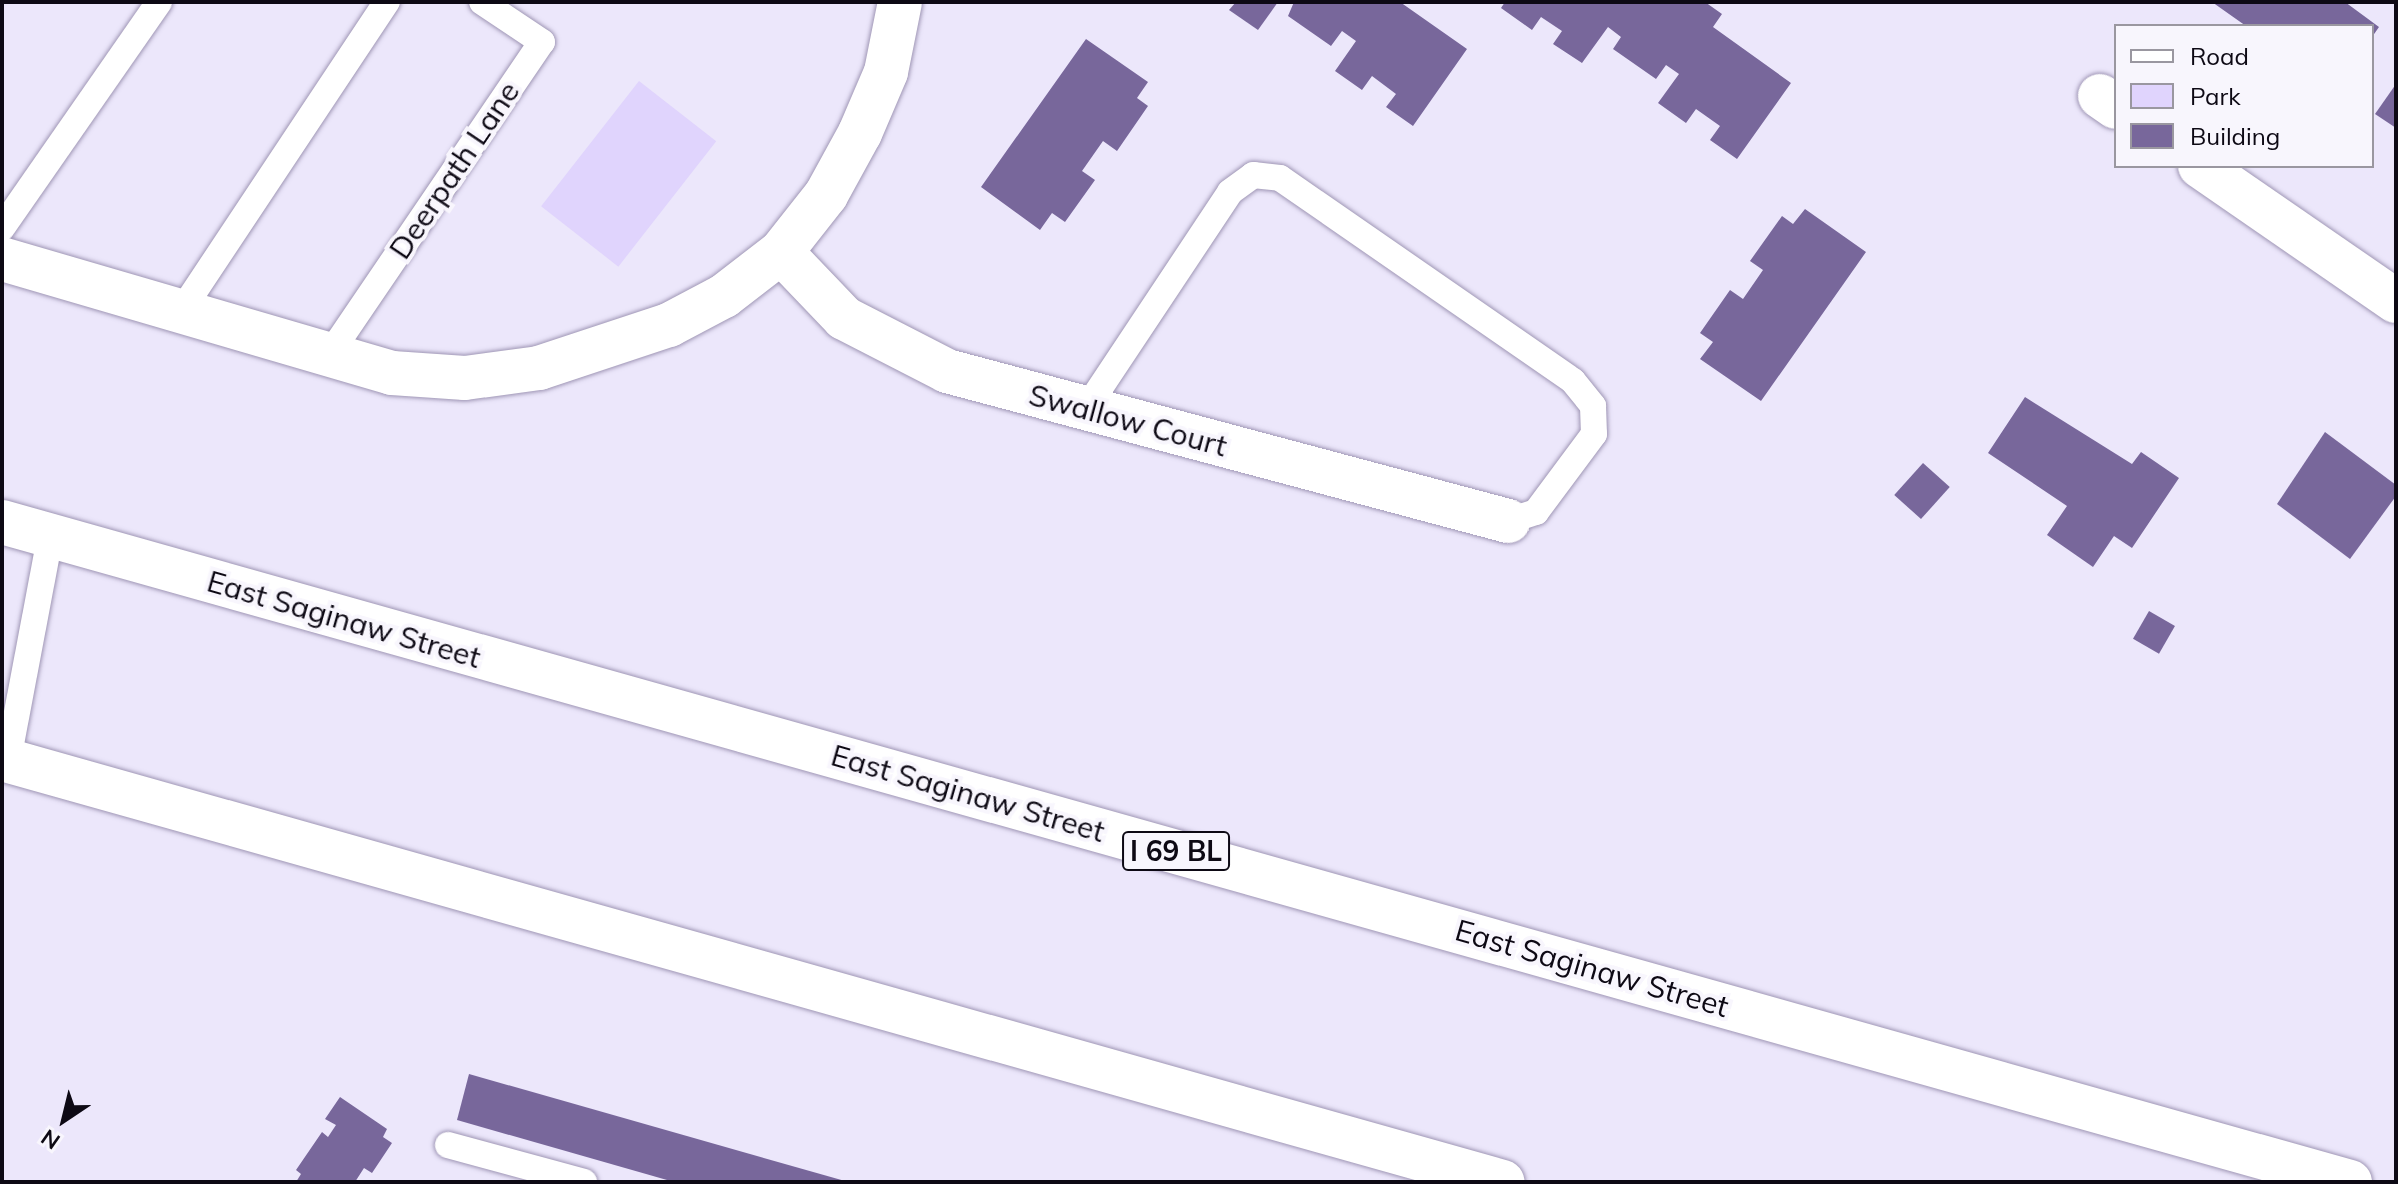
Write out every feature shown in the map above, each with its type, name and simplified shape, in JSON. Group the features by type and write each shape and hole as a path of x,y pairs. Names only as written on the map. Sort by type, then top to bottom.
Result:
{"main road":[{"path":"2,259 327,358 392,373 465,378 539,368 669,325 724,296 781,252 826,195 860,133 886,72 900,2"},
{"path":"2203,168 2396,301"},
{"name":"Swallow Court","path":"781,252 844,318 894,347 947,371 1508,521"},
{"name":"East Saginaw Street","path":"2,522 2350,1182"},
{"path":"5,760 1503,1182"}],"lane":[{"path":"2,228 159,2"},
{"path":"180,313 387,2"},
{"name":"Deerpath Lane","path":"327,358 542,42 482,2"},
{"path":"1086,409 1230,192 1253,175 1280,178 1573,381 1593,406 1594,434 1536,512 1508,521"},
{"path":"5,760 50,537"},
{"path":"448,1145 584,1182"}],"green space":[{"path":"639,81 716,141 618,267 541,206"}],"building":[{"path":"1236,2 1278,2 1258,30 1229,10"},
{"path":"1294,2 1400,2 1467,49 1413,126 1386,107 1396,94 1372,76 1362,90 1335,71 1356,41 1342,31 1331,46 1288,16"},
{"path":"1505,2 1705,2 1722,14 1713,27 1791,83 1737,159 1710,140 1720,126 1696,109 1686,123 1658,103 1679,74 1666,65 1656,79 1613,49 1621,37 1608,27 1582,63 1553,44 1562,31 1541,17 1532,30 1501,8"},
{"path":"2212,2 2345,2 2379,27 2374,34 2374,24 2243,24"},
{"path":"1086,39 1148,82 1137,98 1148,106 1117,151 1103,141 1082,171 1095,180 1065,222 1052,213 1040,230 981,187"},
{"path":"2396,84 2396,128 2375,114"},
{"path":"1805,209 1866,252 1761,401 1700,359 1713,342 1700,333 1730,290 1743,299 1763,270 1750,261 1782,216 1793,224"},
{"path":"2025,397 2132,464 2141,452 2179,478 2132,548 2114,536 2093,567 2047,535 2067,506 1988,453"},
{"path":"2325,432 2396,485 2396,496 2350,559 2277,504"},
{"path":"1923,463 1950,487 1921,519 1894,495"},
{"path":"2149,611 2175,626 2159,654 2133,639"},
{"path":"469,1074 845,1182 674,1182 457,1120"},
{"path":"340,1097 387,1129 383,1137 392,1143 372,1173 364,1168 355,1182 296,1182 301,1174 296,1170 322,1132 328,1137 336,1125 325,1119"}]}
